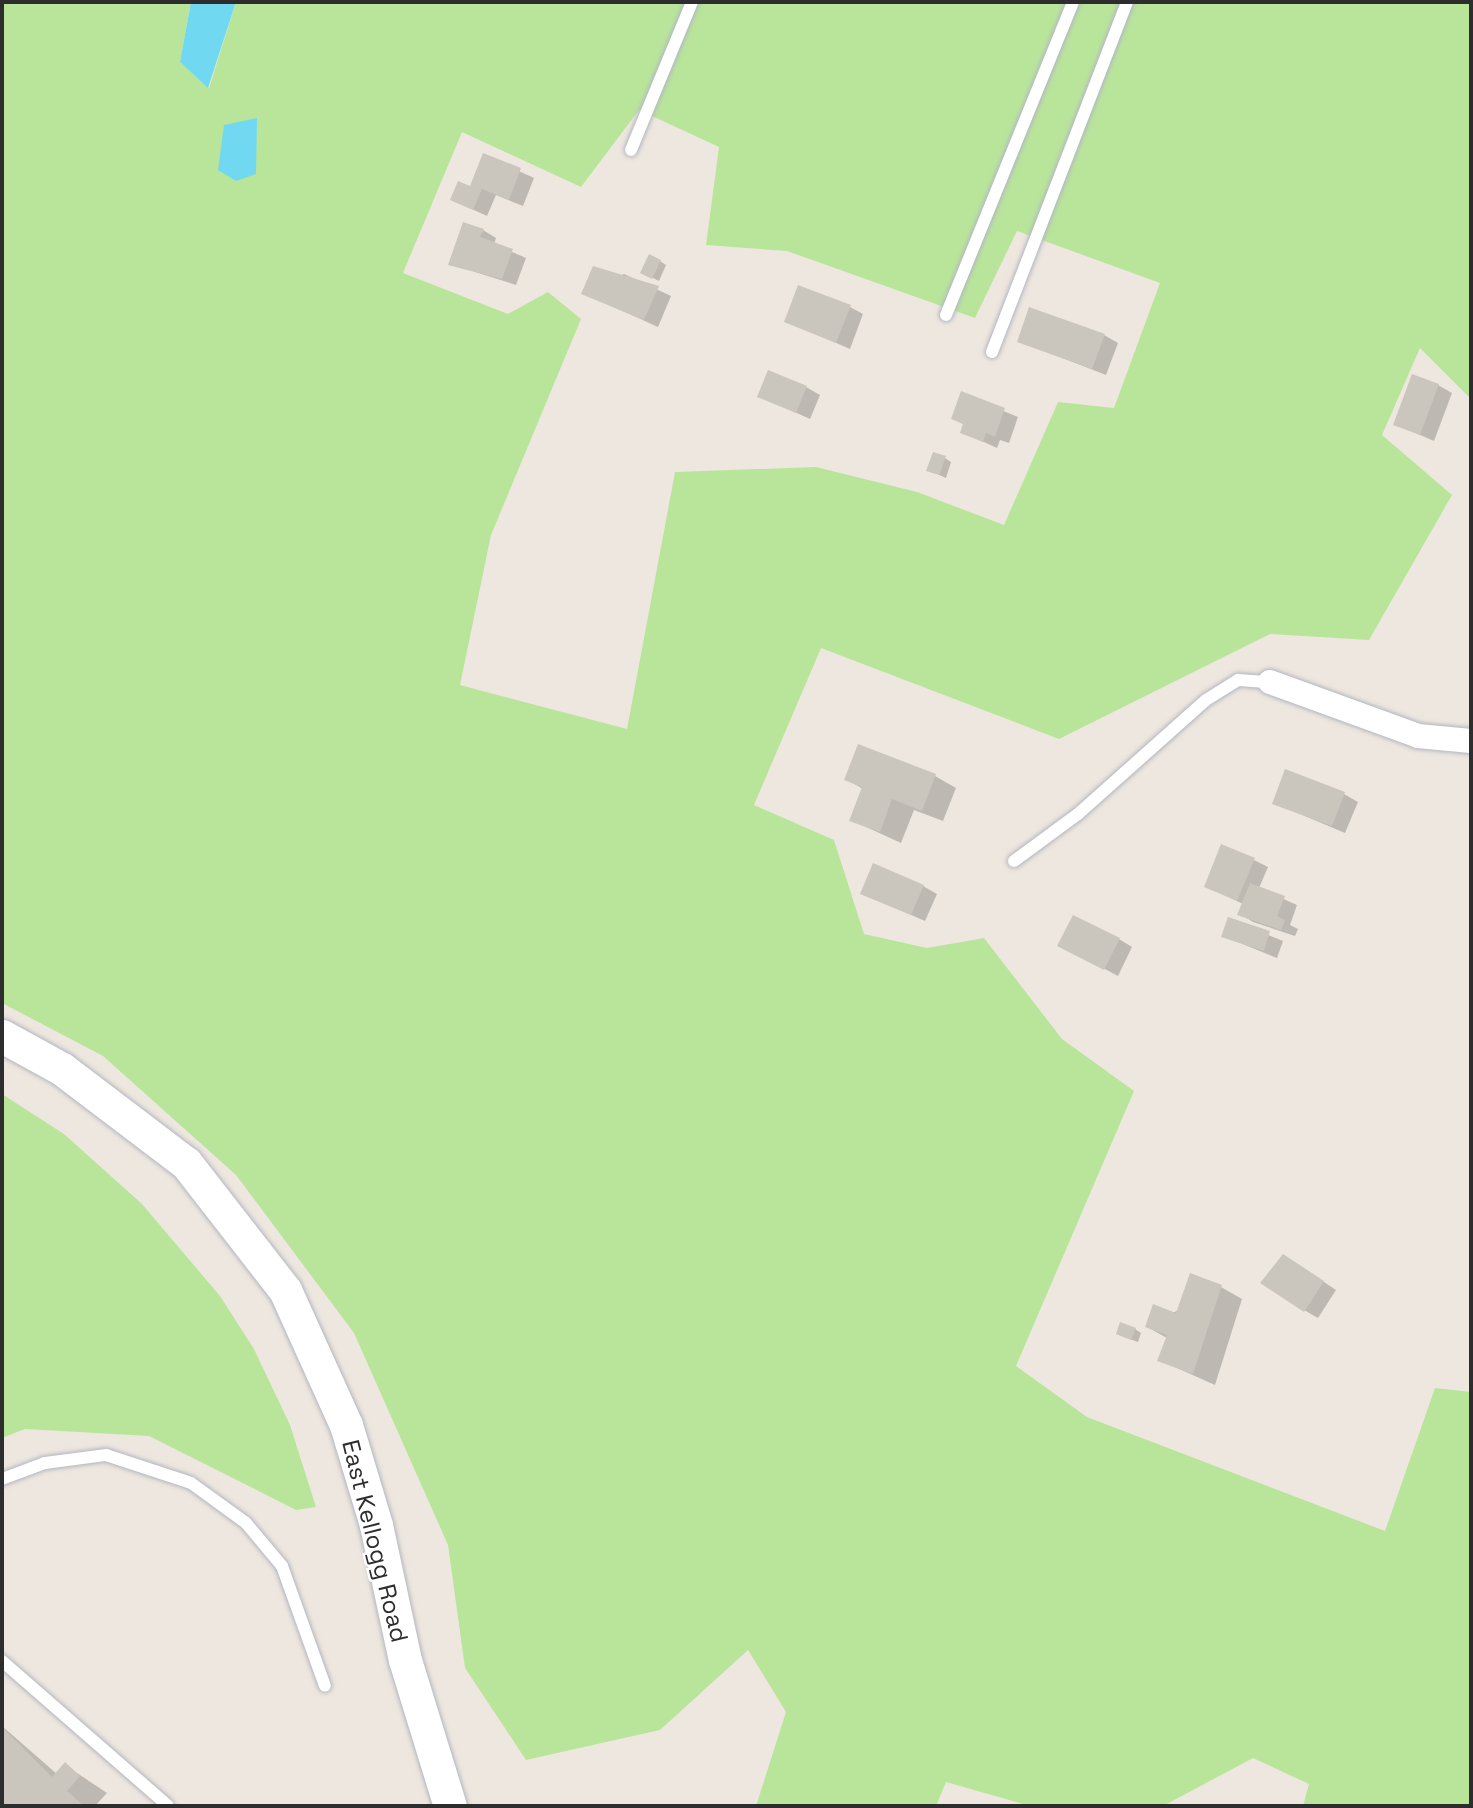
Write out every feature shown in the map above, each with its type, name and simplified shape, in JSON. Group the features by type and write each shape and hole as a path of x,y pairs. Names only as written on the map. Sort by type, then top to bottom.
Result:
{"street":[{"path":"1270,682 1418,736 1471,741"},
{"name":"East Kellogg Road","path":"2,1036 62,1069 186,1163 285,1290 346,1425 376,1525 405,1660 450,1806"}],"lane":[{"path":"631,150 692,2"},
{"path":"946,315 1073,2"},
{"path":"992,352 1127,2"},
{"path":"1014,861 1078,814 1206,700 1238,680 1270,682"},
{"path":"2,1479 46,1463 106,1455 191,1483 246,1522 282,1566 325,1686"},
{"path":"2,1661 168,1806"}],"green space":[{"path":"2,2 191,2 180,62 209,88 236,2 1471,2 1471,399 1420,348 1382,435 1452,495 1369,640 1270,634 1059,739 821,648 754,805 834,840 864,934 927,948 984,938 1062,1039 1134,1091 1016,1366 1087,1417 1385,1531 1435,1388 1471,1392 1471,1806 1303,1806 1309,1784 1253,1758 1163,1806 1030,1806 946,1782 936,1806 756,1806 786,1712 748,1650 660,1730 526,1760 465,1668 448,1545 354,1333 236,1175 103,1056 2,1003","holes":["639,110 719,147 706,245 787,251 975,318 1017,231 1160,283 1114,408 1058,402 1004,525 917,492 816,467 675,472 627,729 460,685 491,535 581,319 548,292 508,314 403,273 462,132 581,187"]},
{"path":"2,1094 64,1134 142,1204 220,1296 254,1349 290,1425 316,1507 296,1510 149,1436 25,1429 2,1438"}],"water":[{"path":"191,2 236,2 208,88 180,62"},
{"path":"257,118 256,174 236,181 218,170 224,125"}],"building":[{"path":"483,153 521,168 509,200 482,189 473,210 450,200 458,181 470,186"},
{"path":"463,222 484,229 480,237 513,249 502,279 448,265"},
{"path":"649,254 661,260 652,279 640,273"},
{"path":"593,266 659,286 644,320 581,294"},
{"path":"798,285 851,305 836,343 784,322"},
{"path":"1029,307 1105,334 1092,369 1017,342"},
{"path":"768,370 807,386 796,413 757,397"},
{"path":"1412,374 1439,384 1420,435 1393,425"},
{"path":"961,391 1005,408 995,437 986,433 983,442 960,433 963,424 951,419"},
{"path":"933,452 946,456 939,475 926,471"},
{"path":"858,744 936,774 922,811 892,799 880,832 849,821 862,787 844,780"},
{"path":"1285,769 1345,792 1332,826 1272,804"},
{"path":"1221,844 1255,858 1237,901 1204,887"},
{"path":"873,863 924,885 911,915 860,894"},
{"path":"1250,883 1285,896 1277,916 1285,920 1281,930 1237,915"},
{"path":"1073,915 1120,938 1104,970 1057,946"},
{"path":"1228,917 1270,931 1264,951 1221,937"},
{"path":"1283,1254 1324,1281 1304,1312 1260,1283"},
{"path":"1190,1273 1222,1285 1193,1374 1157,1361 1167,1335 1145,1327 1153,1304 1176,1313"},
{"path":"1120,1322 1136,1328 1131,1340 1116,1334"},
{"path":"2,1727 52,1777 65,1762 80,1776 67,1791 84,1806 2,1806"}]}
